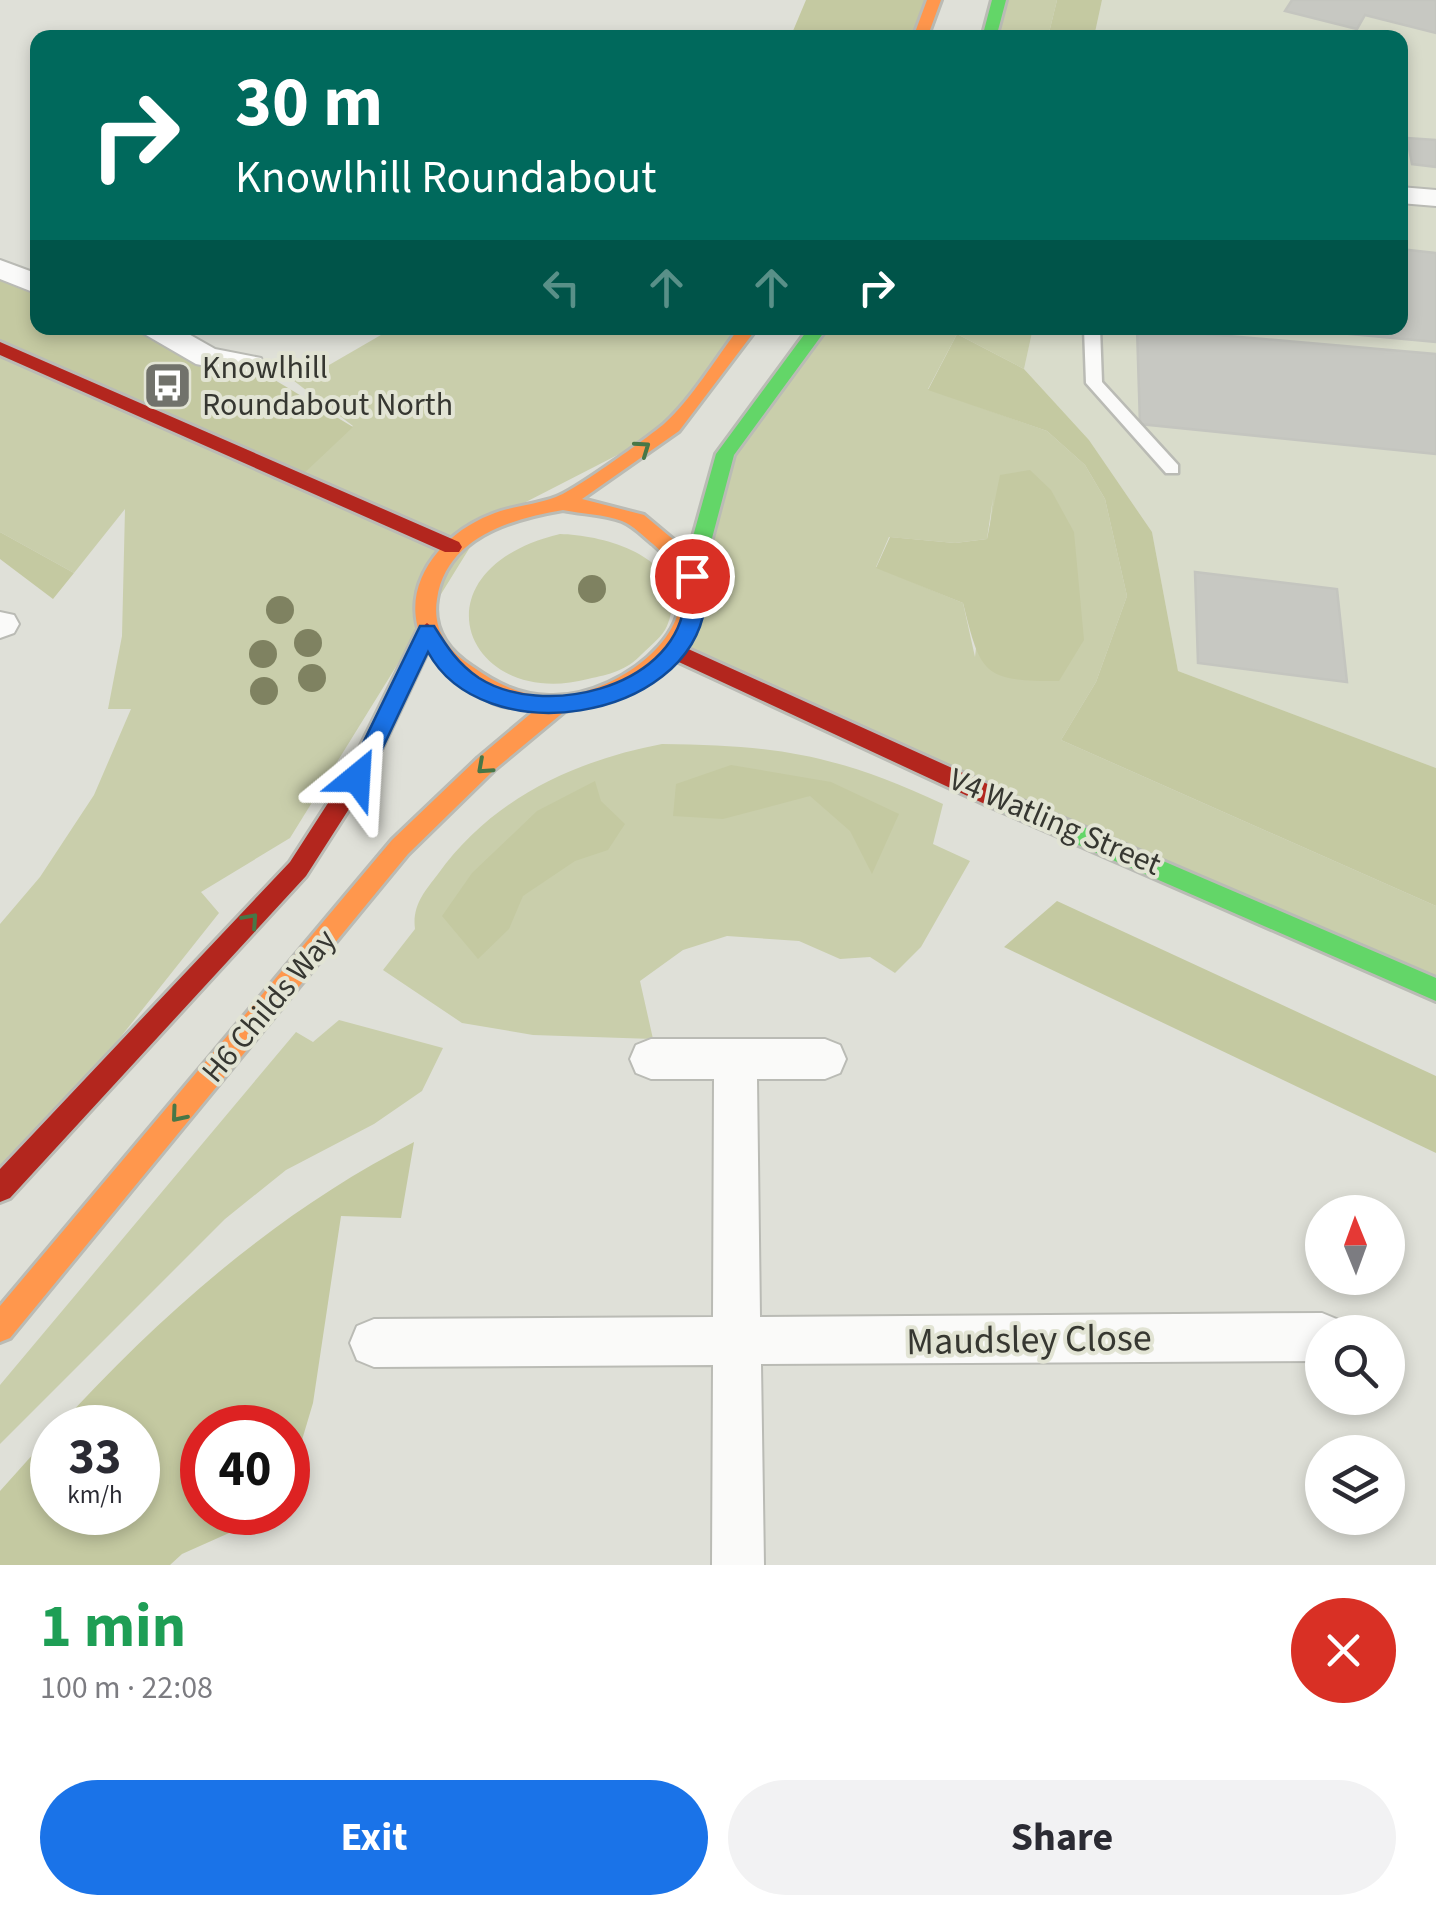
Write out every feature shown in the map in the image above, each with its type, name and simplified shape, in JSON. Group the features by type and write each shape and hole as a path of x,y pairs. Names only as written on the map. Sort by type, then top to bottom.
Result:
{"street":[{"path":"923,30 934,0"},
{"path":"991,30 1000,0"},
{"path":"1408,196 1436,198"},
{"path":"0,269 30,282"},
{"path":"170,335 206,357 250,365"},
{"path":"563,503 672,427 742,335"},
{"path":"692,576 725,454 813,335"},
{"path":"0,348 452,547"},
{"path":"563,503 598,505 631,515 658,530 680,551 692,576 695,607 675,651 645,678 604,696 558,704 513,700 473,685 444,661 427,632 424,604 437,566 452,547 484,523 530,507 563,503"},
{"name":"H6 Childs Way","path":"0,1189 298,869 357,778 427,632"},
{"name":"V4 Watling Street","path":"675,651 964,784 1436,990"},
{"name":"H6 Childs Way","path":"0,1328 400,847 486,764 558,704"},
{"path":"651,1059 825,1059"},
{"path":"735,1061 738,1565"},
{"name":"Maudsley Close","path":"374,1343 736,1344 1305,1336"}],"lane":[{"path":"1092,335 1094,383 1172,469"}],"shaded area":[{"path":"1102,0 1436,0 1436,768 1178,671 1152,532 1089,440 1024,369 1031,335 1408,335 1408,30 1096,30"}],"green space":[{"path":"806,0 934,0 923,30 793,30"},
{"path":"999,0 1057,0 1050,30 991,30"},
{"path":"1057,0 1102,0 1096,30 1050,30"},
{"path":"0,269 30,282 30,335 168,335 250,365 353,427 298,479 0,348"},
{"path":"381,335 732,335 738,341 672,427 485,523 290,838 201,892 219,913 0,1189 0,924 40,877 94,795 131,709 108,709 122,636 125,509 74,573 0,532 0,348 333,443 353,426 281,371 317,372"},
{"path":"816,335 956,335 928,389 1047,431 1085,465 1105,499 1127,596 1096,682 1061,740 1436,906 1436,990 675,651 725,454","holes":["993,498 975,657 963,603 876,567 889,537 955,543 987,539"]},
{"path":"959,335 1031,335 1024,369"},
{"path":"959,335 1024,369 1089,440 1152,532 1178,671 1436,768 1436,906 1061,740 1096,682 1127,596 1105,499 1085,465 1047,431 928,390"},
{"path":"1030,470 1051,490 1074,532 1084,640 1059,681 1014,679 989,669 975,646 963,603 876,568 890,537 955,543 987,539 1000,475"},
{"path":"0,532 74,573 53,599 0,559"},
{"path":"560,534 600,539 641,555 658,568 669,584 672,603 665,630 630,664 588,679 545,683 510,675 485,657 471,632 470,604 483,576 513,552"},
{"path":"662,744 774,751 871,774 943,804 933,844 970,861 921,947 895,973 870,957 840,959 799,941 727,936 683,950 640,981 653,1039 533,1035 462,1023 383,970 415,929 417,906 428,887 483,824 509,804 566,773"},
{"path":"731,765 831,782 899,814 872,874 850,831 810,796 723,819 673,816 676,784"},
{"path":"595,781 601,801 625,824 608,850 575,861 523,896 509,929 478,959 442,916 472,873 537,811"},
{"path":"1057,901 1436,1076 1436,1153 1004,947"},
{"path":"339,1020 443,1048 422,1091 374,1124 286,1170 225,1219 39,1405 30,1405 30,1414 0,1444 0,1385 296,1032 313,1042"},
{"path":"414,1142 401,1218 341,1216 310,1413 310,1405 180,1405 180,1535 225,1535 182,1554 170,1565 0,1565 0,1491 30,1458 30,1535 160,1535 160,1405 78,1405 223,1268 315,1200"}],"building":[{"path":"1292,0 1436,0 1436,33 1365,15 1357,29 1285,11"},
{"path":"1408,138 1436,140 1436,167 1412,164"},
{"path":"1408,250 1436,253 1436,342 1361,335 1408,335"},
{"path":"1137,335 1218,335 1436,354 1436,454 1140,424"},
{"path":"1195,572 1337,589 1347,682 1198,663"}],"traffic: fast":[{"path":"991,30 999,0"},
{"path":"692,576 725,454 813,335"},
{"path":"995,798 1436,990"}],"traffic: slow":[{"path":"923,30 934,0"},
{"path":"563,503 672,427 743,335"},
{"path":"563,503 629,516 680,556 693,596 680,636 648,671 603,695 551,705 498,695 449,662 435,644 425,615 429,583 439,562 473,532 517,513 563,503"},
{"path":"0,1328 400,847 486,764 558,704"}],"traffic: jam":[{"path":"0,348 452,547"},
{"path":"0,1189 298,869 357,778 427,631"},
{"path":"675,651 995,798"}],"place":[{"name":"Knowlhill Roundabout North","path":"167,386"}],"route":[{"path":"357,778 427,632 444,661 473,685 513,700 558,704 604,696 645,678 675,651 688,630 695,607 692,576"}]}
